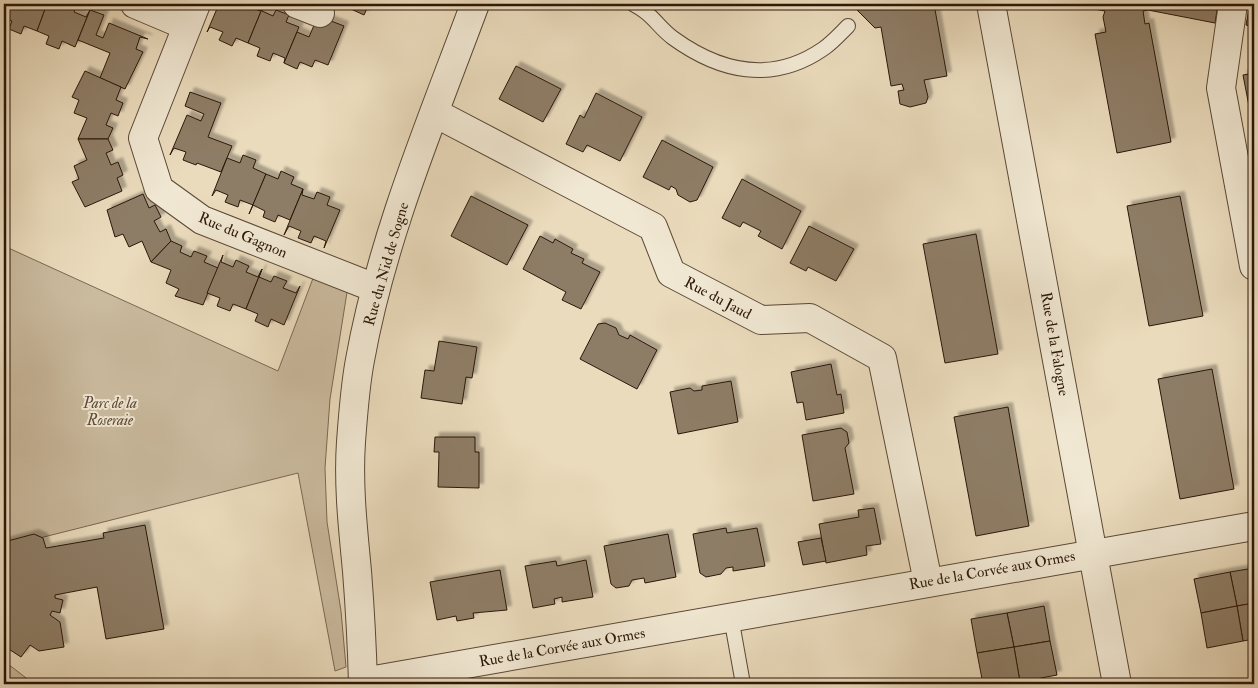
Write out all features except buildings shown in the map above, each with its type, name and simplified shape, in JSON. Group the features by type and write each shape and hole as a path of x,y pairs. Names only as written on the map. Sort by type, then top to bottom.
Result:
{"street":[{"path":"136,4 192,15"},
{"name":"Rue du Nid de Sogne","path":"363,683 360,606 352,514 351,444 359,361 376,288 435,113 475,4"},
{"name":"Rue de la Falogne","path":"992,4 1117,684"},
{"path":"1233,4 1221,88 1249,212 1254,266"},
{"name":"Rue du Gagnon","path":"192,15 143,138 159,189 202,220 376,288"},
{"name":"Rue du Jaud","path":"435,113 653,227 671,273 761,320 810,318 882,358 928,582"},
{"name":"Rue de la Corvée aux Ormes","path":"363,683 1093,552 1254,526"}],"lane":[{"path":"633,4 648,12 673,38 695,51 718,63 753,71 773,71 791,66 823,49 848,26"},
{"path":"731,617 743,684"}],"green space":[{"name":"Parc de la Roseraie","path":"4,246 278,371 315,273 348,286 330,399 325,468 327,522 341,611 346,667 335,671 298,473 4,547"},
{"path":"4,661 34,684 4,684"}]}
